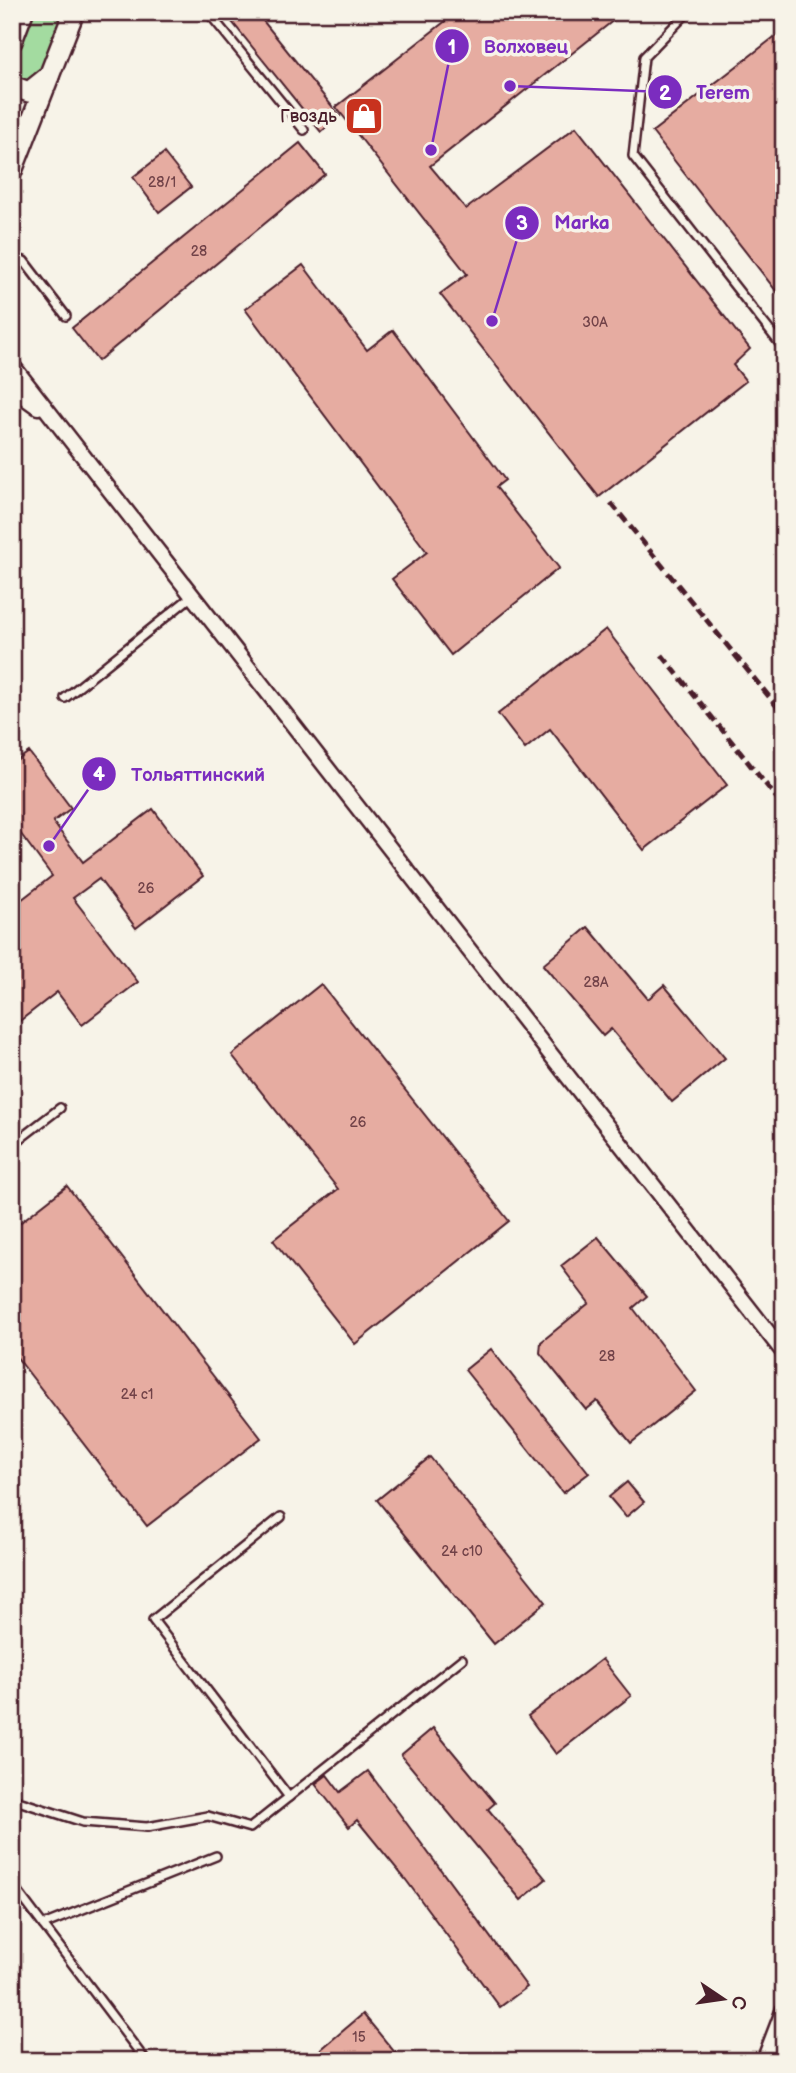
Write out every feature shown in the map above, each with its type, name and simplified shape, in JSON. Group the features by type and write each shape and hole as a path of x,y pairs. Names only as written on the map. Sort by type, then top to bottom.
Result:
{"main road":[{"path":"12,41 23,12"},
{"path":"12,171 74,12"},
{"path":"12,86 29,92 49,76"},
{"path":"12,99 27,110 30,125"}],"street":[{"path":"12,365 784,1353"},
{"path":"12,392 20,394 53,418"},
{"path":"764,2061 784,2009"}],"lane":[{"path":"208,12 304,130"},
{"path":"688,12 644,57 633,156 784,349"},
{"path":"12,257 24,261 66,316"},
{"path":"65,698 192,596"},
{"path":"12,1145 60,1108"},
{"path":"281,1517 153,1620 289,1797"},
{"path":"12,1799 83,1822 147,1826 208,1816 250,1828 462,1660"},
{"path":"43,1925 216,1856"},
{"path":"12,1884 146,2061"}],"green space":[{"path":"32,12 65,12 35,83 15,80 12,76 13,60"}],"building":[{"path":"224,12 256,12 340,116 321,132"},
{"path":"457,12 624,12 430,166 466,209 576,127 750,349 733,365 746,381 599,497 440,294 467,274 336,107"},
{"path":"778,34 784,41 784,301 652,132"},
{"path":"300,143 325,174 98,361 72,328"},
{"path":"164,153 191,187 159,212 133,177"},
{"path":"303,265 367,350 393,330 505,480 496,487 559,568 451,655 392,579 427,552 245,309"},
{"path":"606,629 727,785 644,850 550,729 525,749 498,714"},
{"path":"29,752 71,808 53,822 83,862 153,809 203,876 136,928 99,879 73,898 138,982 82,1025 57,992 12,1027 12,907 52,876 12,822 12,764"},
{"path":"588,927 648,999 664,985 725,1058 672,1102 611,1029 603,1036 543,965"},
{"path":"321,984 509,1221 355,1344 273,1240 338,1189 232,1055"},
{"path":"67,1186 261,1438 147,1526 12,1351 12,1229"},
{"path":"598,1237 647,1296 633,1308 696,1391 631,1443 597,1401 586,1410 540,1353 541,1342 589,1303 561,1266"},
{"path":"491,1349 589,1473 563,1493 465,1370"},
{"path":"430,1457 546,1602 494,1644 377,1500"},
{"path":"627,1482 644,1502 626,1517 609,1497"},
{"path":"602,1659 631,1696 556,1754 528,1716"},
{"path":"433,1728 495,1803 488,1809 546,1879 521,1900 401,1755"},
{"path":"368,1771 527,1987 500,2007 406,1880 357,1820 349,1827 315,1784 327,1775 340,1792"},
{"path":"363,2014 402,2061 307,2061"}],"railway":[{"path":"611,503 784,715"},
{"path":"662,655 784,807"}],"place":[{"name":"Terem","path":"510,86"},
{"name":"Гвоздь","path":"364,116"},
{"name":"Волховец","path":"431,150"},
{"name":"Marka","path":"492,321"},
{"name":"Тольяттинский","path":"49,846"}]}
